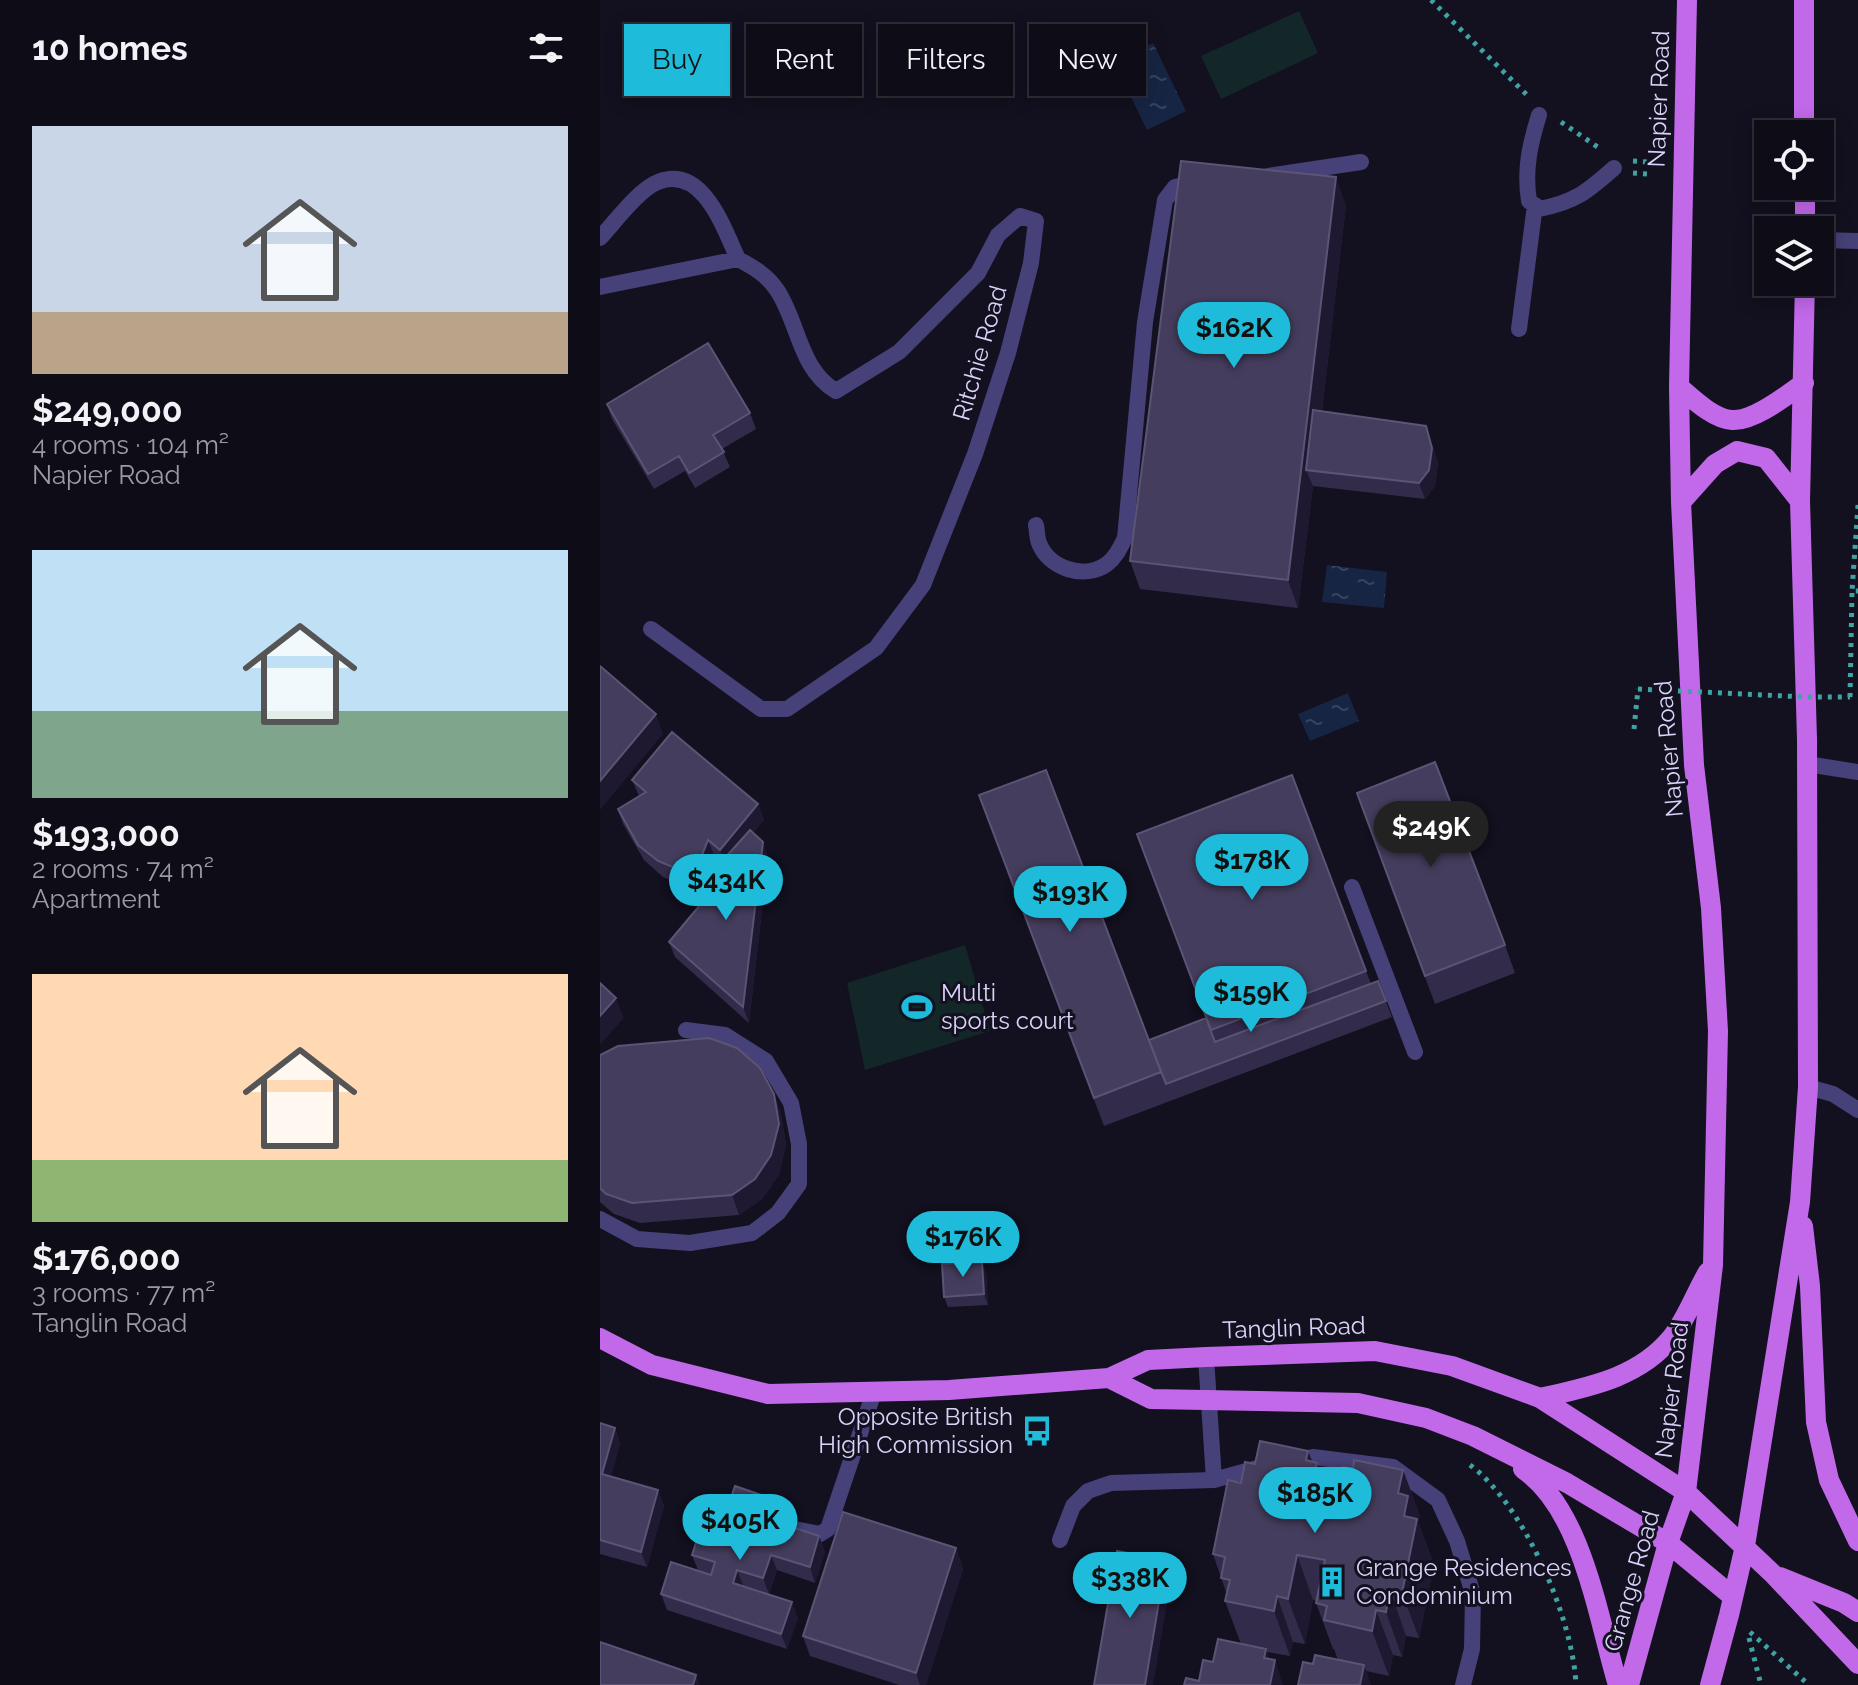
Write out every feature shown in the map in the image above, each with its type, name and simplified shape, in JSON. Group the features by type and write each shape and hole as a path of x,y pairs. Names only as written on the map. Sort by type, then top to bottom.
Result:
{"main road":[{"name":"Napier Road","path":"1686,1492 1713,1265 1718,1031 1711,908 1694,765 1681,502 1679,387 1687,0"},
{"path":"1804,0 1804,120"},
{"path":"1710,1685 1745,1546 1800,1202 1808,1087 1807,764 1800,501 1805,296"},
{"path":"1679,387 1702,408 1732,420 1763,411 1804,383"},
{"path":"1681,502 1715,464 1737,451 1766,458 1800,501"},
{"path":"1800,1202 1810,1286 1816,1422 1829,1480 1858,1541"},
{"path":"1540,1398 1599,1384 1638,1367 1672,1337 1713,1265"},
{"name":"Tanglin Road","path":"600,1338 652,1365 768,1394 949,1390 1109,1378 1148,1360 1206,1357 1375,1351 1452,1366 1540,1398 1686,1492 1745,1546 1858,1664"},
{"path":"1109,1378 1151,1399 1358,1403 1426,1418 1473,1436 1567,1483 1668,1543 1732,1596"},
{"path":"1473,1436 1540,1481 1575,1539 1596,1600 1618,1685"},
{"name":"Grange Road","path":"1629,1685 1668,1543 1686,1492"},
{"path":"1773,1574 1844,1603 1858,1612"}],"lane":[{"path":"1539,115 1527,157 1526,184 1529,201 1539,209 1567,204 1614,168"},
{"path":"1253,178 1361,162"},
{"path":"600,238 642,193 658,181 685,180 709,199 738,259 600,287"},
{"path":"1036,525 1039,545 1056,565 1081,573 1104,566 1121,547 1125,538 1145,322 1165,200 1175,187 1207,182"},
{"path":"1519,329 1535,205"},
{"name":"Ritchie Road","path":"651,629 761,709 787,709 876,648 923,585 975,454 1008,353 1031,263 1036,221 1020,216 998,235 978,273 899,352 836,391 823,383 803,353 778,291 761,272 738,259"},
{"path":"1834,240 1858,241"},
{"path":"1807,764 1858,772"},
{"path":"1352,887 1415,1052"},
{"path":"600,1219 637,1239 690,1243 752,1233 778,1213 799,1184 799,1144 791,1103 766,1061 725,1035 686,1030"},
{"path":"1808,1087 1833,1094 1858,1110"},
{"path":"1206,1357 1214,1480"},
{"path":"789,1528 820,1534 828,1529 874,1392"},
{"path":"1060,1540 1073,1506 1088,1491 1111,1483 1214,1480 1313,1457 1393,1467 1438,1500 1457,1541 1473,1594 1472,1649 1463,1685"}],"path":[{"path":"1634,729 1638,689 1850,697 1858,505"},
{"path":"1761,1685 1746,1627 1809,1685"}],"green space":[{"path":"1299,11 1318,53 1221,99 1201,56"},
{"name":"Multi sports court","path":"965,945 990,1031 865,1070 847,983"}],"water":[{"path":"1153,43 1186,111 1147,130 1130,96 1146,96 1146,46"},
{"path":"1327,565 1387,572 1384,608 1322,602"},
{"path":"1348,693 1359,721 1310,741 1298,714"}],"building":[{"path":"1181,161 1336,177 1288,580 1130,561"},
{"path":"708,343 750,413 713,435 724,452 689,473 679,456 648,474 607,404"},
{"path":"1313,410 1426,426 1432,448 1429,470 1419,483 1306,470"},
{"path":"600,666 656,714 600,781"},
{"path":"672,732 758,804 720,850 708,840 694,876 658,861 638,845 618,809 646,792 632,780"},
{"path":"1435,762 1505,945 1425,976 1357,793"},
{"path":"1046,770 1161,1072 1094,1098 979,795"},
{"path":"1292,775 1366,971 1211,1030 1137,834"},
{"path":"750,830 763,842 743,1007 669,942 732,867 724,859"},
{"path":"1378,981 1386,1001 1166,1084 1149,1040 1206,1018 1215,1042"},
{"path":"600,983 616,998 600,1016"},
{"path":"709,1038 737,1048 760,1068 774,1094 779,1124 771,1155 755,1179 732,1195 632,1203 606,1194 600,1188 600,1055 618,1046"},
{"path":"982,1262 984,1294 944,1297 942,1264"},
{"path":"600,1423 615,1428 602,1474 658,1490 641,1552 600,1540"},
{"path":"1260,1441 1308,1451 1306,1460 1317,1463 1307,1510 1333,1515 1343,1467 1353,1469 1354,1460 1403,1470 1398,1493 1408,1496 1404,1516 1417,1519 1402,1593 1390,1590 1386,1612 1376,1610 1372,1631 1324,1620 1327,1606 1316,1603 1325,1560 1297,1555 1288,1599 1277,1596 1274,1611 1225,1601 1230,1580 1221,1578 1225,1557 1213,1554 1228,1480 1241,1483 1245,1462 1255,1464"},
{"path":"735,1486 761,1495 755,1515 819,1536 810,1567 771,1555 763,1578 737,1570 733,1583 792,1602 781,1634 661,1594 671,1562 711,1575 715,1562 692,1555 710,1500 728,1506"},
{"path":"843,1512 956,1548 916,1673 803,1636"},
{"path":"1117,1551 1166,1560 1145,1685 1094,1685"},
{"path":"1218,1639 1266,1649 1264,1658 1275,1660 1270,1685 1184,1685 1186,1678 1199,1681 1203,1660 1213,1662"},
{"path":"600,1642 696,1675 693,1685 600,1685"},
{"path":"1315,1655 1364,1665 1360,1685 1298,1685 1303,1662 1313,1664"}],"place":[{"name":"Multi sports court","path":"917,1007"},
{"name":"Opposite British High Commission","path":"1037,1431"},
{"name":"Grange Residences Condominium","path":"1332,1582"}]}
